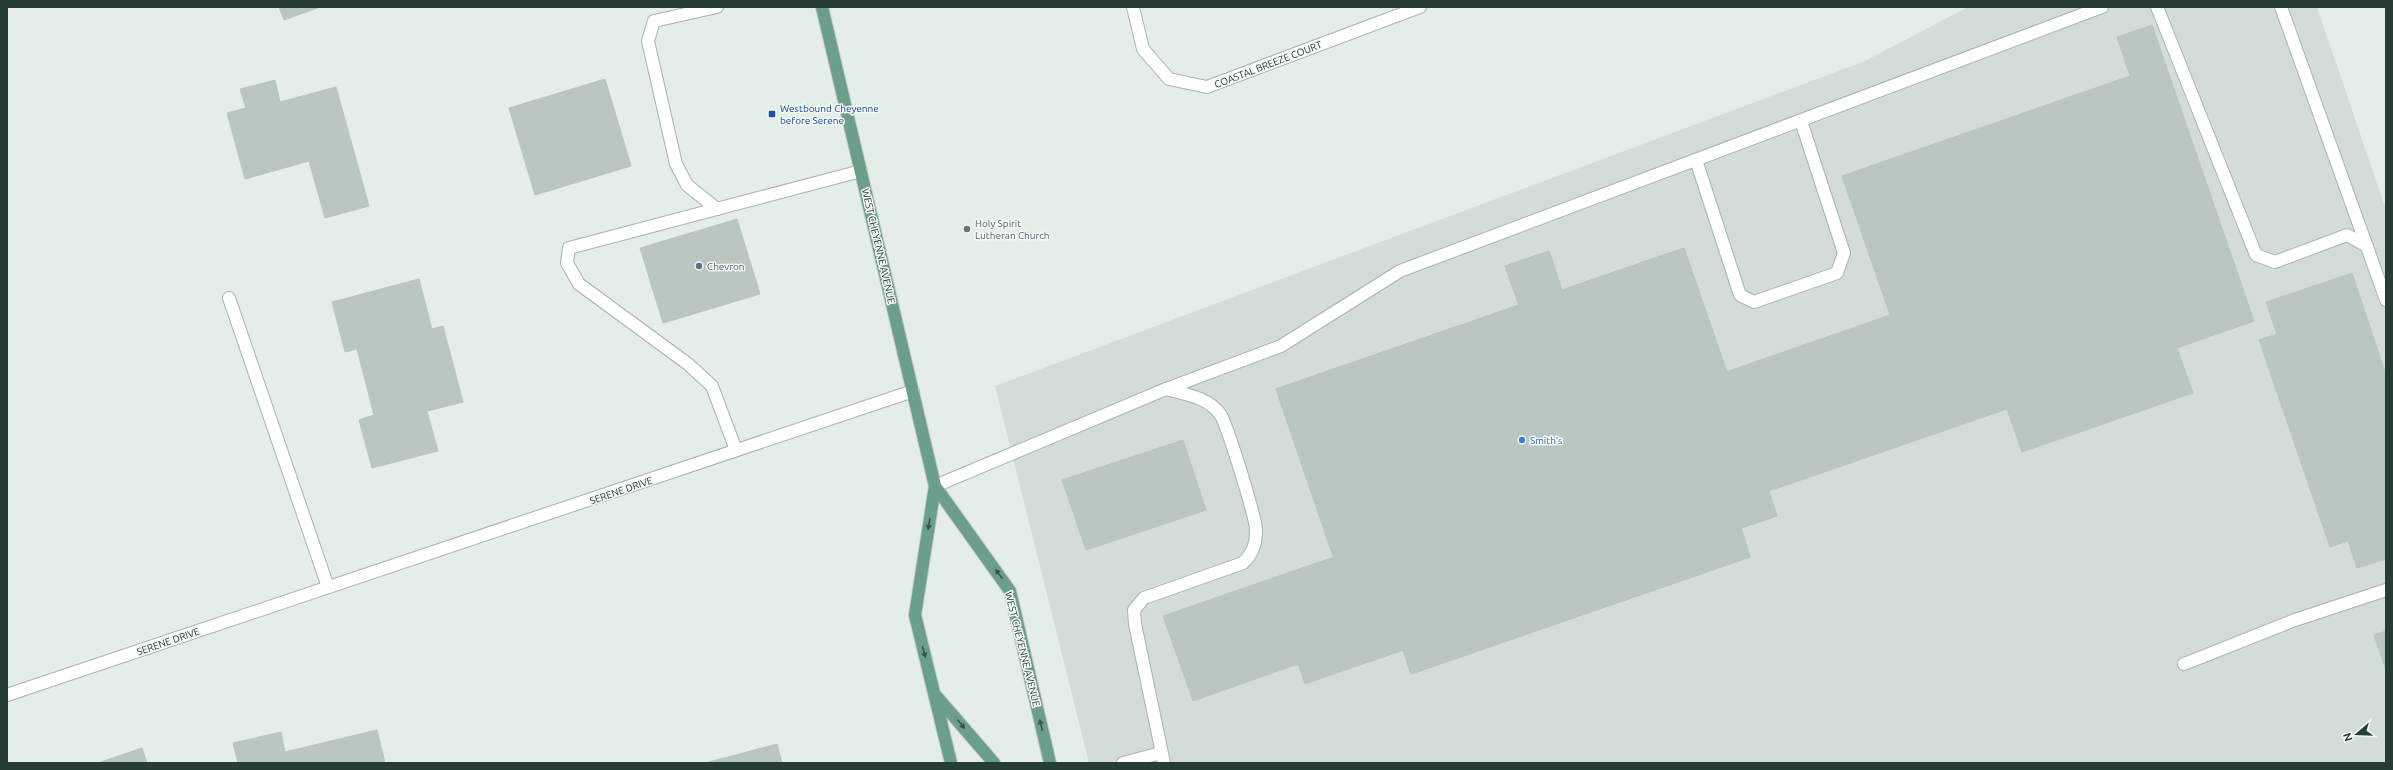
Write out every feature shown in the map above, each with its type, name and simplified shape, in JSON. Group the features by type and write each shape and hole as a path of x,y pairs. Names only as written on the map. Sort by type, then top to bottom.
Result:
{"main road":[{"name":"WEST CHEYENNE AVENUE","path":"822,7 935,486 915,615 951,763"},
{"name":"WEST CHEYENNE AVENUE","path":"935,486 1010,591 1050,763"},
{"path":"935,694 994,763"}],"street":[{"path":"717,7 654,21 648,41 676,164 687,185 717,209"},
{"name":"COASTAL BREEZE COURT","path":"1133,7 1143,49 1169,79 1207,87 1420,7"},
{"path":"935,486 1166,389 1281,346 1400,271 2102,7"},
{"path":"2157,7 2256,255 2275,262 2348,235 2367,246"},
{"path":"2281,7 2386,300"},
{"path":"1696,160 1740,295 1754,302 1837,274 1844,253 1801,120"},
{"path":"736,450 712,386 688,364 579,284 567,263 569,248 861,171"},
{"path":"229,298 328,587"},
{"path":"1123,763 1162,758 1135,624 1134,610 1144,598 1243,563 1252,554 1256,529 1228,429 1220,413 1200,398 1166,389"},
{"name":"SERENE DRIVE","path":"7,695 913,391"},
{"path":"2184,664 2295,620 2386,590"}],"shaded area":[{"path":"1968,7 2317,7 2386,210 2386,763 1089,763 995,386 1865,61"}],"building":[{"path":"279,7 320,7 284,20"},
{"path":"2152,25 2254,321 2177,348 2193,393 2022,452 2007,409 1769,491 1777,516 1741,528 1750,557 1411,674 1403,650 1305,684 1298,664 1193,701 1163,616 1334,557 1276,389 1519,305 1505,266 1549,251 1562,290 1684,248 1726,372 1890,315 1842,176 2130,76 2117,37"},
{"path":"605,79 631,166 535,195 509,108"},
{"path":"275,80 280,102 336,87 369,206 325,218 309,161 245,179 227,113 246,108 240,89"},
{"path":"737,219 760,294 663,323 640,248"},
{"name":"Smith's","path":"1684,248 1777,516 1741,528 1750,557 1411,674 1403,650 1369,662 1276,389 1519,305 1505,266 1549,251 1562,290"},
{"path":"2352,273 2386,375 2386,559 2357,568 2348,541 2330,547 2259,340 2277,334 2266,302"},
{"path":"419,279 432,329 443,326 463,402 427,411 438,451 372,468 359,420 374,415 357,349 345,352 332,302"},
{"path":"1183,440 1206,510 1086,550 1062,480"},
{"path":"2386,631 2386,670 2374,635"},
{"path":"377,730 385,763 238,763 233,743 281,732 285,752"},
{"path":"777,744 782,763 705,763"},
{"path":"142,748 147,763 98,763"}],"place":[{"name":"Westbound Cheyenne before Serene","path":"772,114"},
{"name":"Holy Spirit Lutheran Church","path":"967,229"},
{"name":"Chevron","path":"699,266"},
{"name":"Smith's","path":"1522,440"}]}
